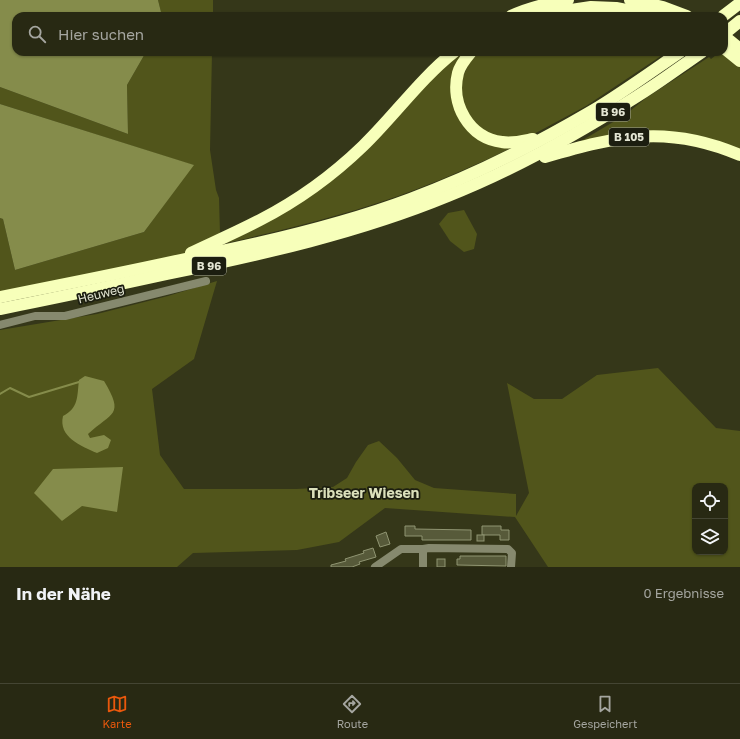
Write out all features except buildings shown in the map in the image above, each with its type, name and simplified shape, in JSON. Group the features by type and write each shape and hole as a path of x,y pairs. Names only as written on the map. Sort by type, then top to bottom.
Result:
{"highway":[{"path":"519,12 568,0"},
{"path":"630,0 662,7 676,12"},
{"path":"728,12 740,3"},
{"path":"557,12 591,7 616,8 636,12"},
{"path":"730,29 740,49"},
{"path":"728,51 740,61"},
{"name":"B 96","path":"172,262 260,220 310,190 339,168 363,146 423,82 450,56"},
{"name":"B 96","path":"468,56 459,71 456,82 456,95 461,111 471,127 481,134 502,142 514,143 546,137"},
{"name":"B 96","path":"0,297 172,262 287,236 370,212 444,186 491,165 546,137 605,103 674,56"},
{"name":"B 96","path":"0,309 250,257 333,236 449,196 553,147 638,96 696,56"},
{"name":"B 105","path":"519,164 590,144 625,137 639,136 690,139 709,143 740,155"}],"street":[{"name":"Heuweg","path":"0,325 35,316 65,316 206,281"},
{"path":"375,567 401,549 429,548 508,549 512,553 511,567"},
{"path":"423,549 423,567"}],"shaded area":[{"path":"0,0 158,0 161,12 12,12 12,56 144,56 127,85 128,134 0,87"},
{"path":"158,0 213,0 213,12 161,12"},
{"path":"604,10 617,12 586,12"},
{"path":"144,56 212,56 210,150 216,190 219,198 220,234 172,262 0,297 0,218 3,219 15,270 144,232 193,165 0,104 0,87 128,134 127,85"},
{"path":"456,56 465,56 458,115 511,148 441,180 366,207 340,215 209,247 295,203"},
{"path":"472,56 661,56 586,106 532,135 498,139 469,121 459,85"},
{"path":"715,56 726,56 740,66 740,153 693,137 571,147 625,115 646,98 709,57 711,59"},
{"path":"0,104 194,165 144,232 15,270 3,219 0,218"},
{"path":"464,210 477,234 474,249 464,252 450,241 439,224 448,213"},
{"path":"217,281 194,359 152,389 160,455 184,489 296,489 333,487 347,478 368,445 379,441 397,458 415,480 434,488 516,494 516,516 529,493 507,383 534,399 562,399 597,375 658,368 716,428 740,431 740,567 548,567 515,517 385,508 339,542 297,550 193,553 177,567 0,567 0,330 97,314 168,296"},
{"path":"85,376 104,381 114,401 113,412 88,434 90,438 104,435 111,440 108,448 97,453 72,440 64,430 62,423 63,416 75,405 79,380"},
{"path":"123,467 117,512 82,506 62,521 34,493 53,469"}],"waterway":[{"path":"0,394 10,388 29,397 79,382"}],"district":[{"name":"Tribseer Wiesen","path":"364,493"}]}
